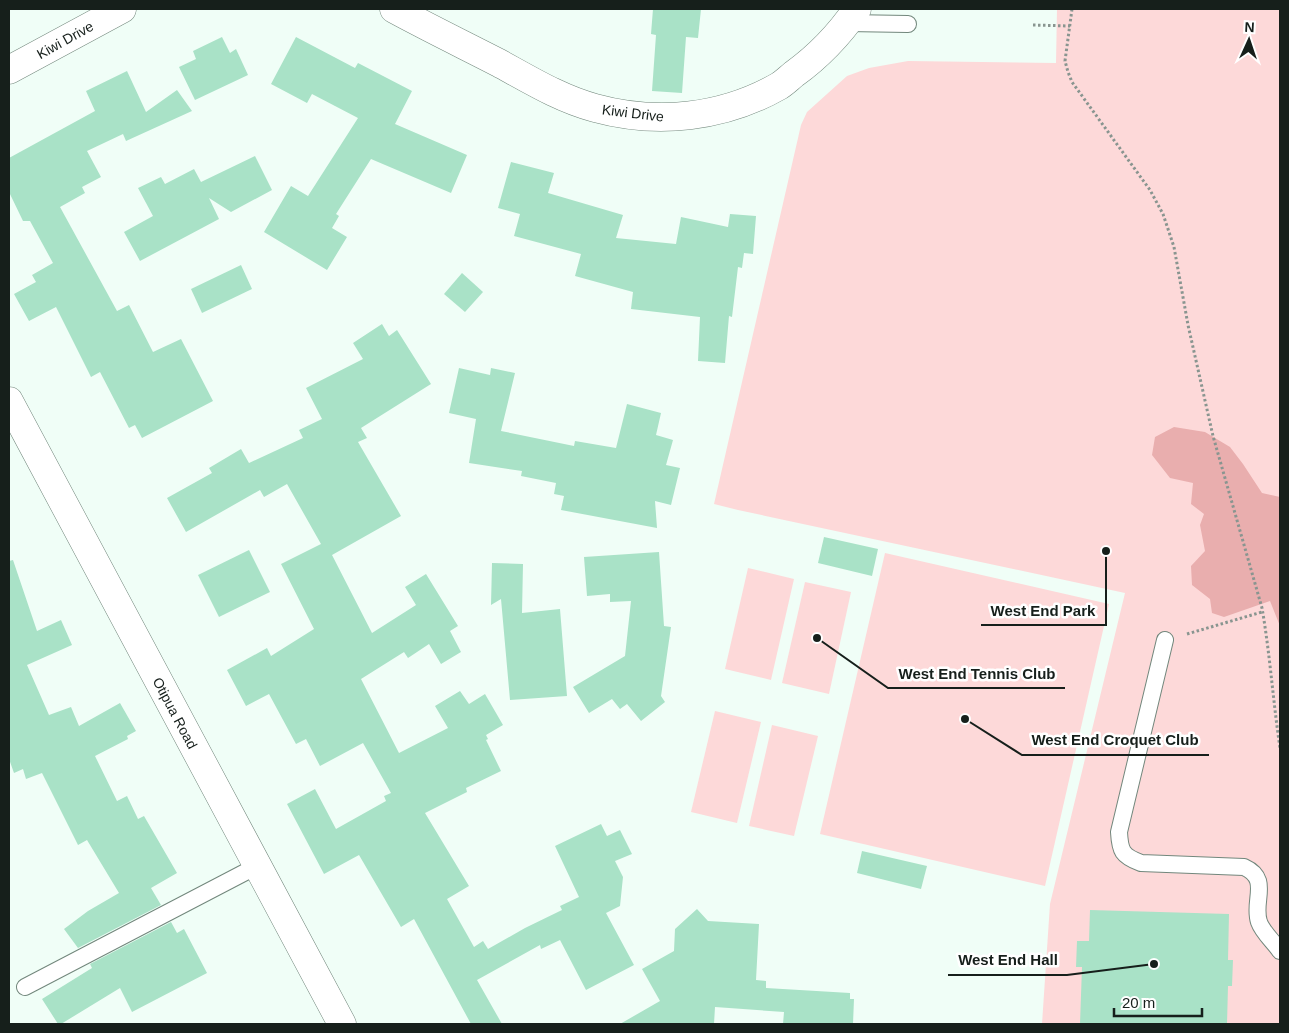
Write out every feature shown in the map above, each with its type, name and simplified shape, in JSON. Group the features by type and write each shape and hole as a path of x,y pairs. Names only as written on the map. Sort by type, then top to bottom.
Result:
{"street":[{"name":"Kiwi Drive","path":"9,70 122,9"},
{"name":"Kiwi Drive","path":"394,9 554,93 594,108 626,115 664,118 706,113 744,102 780,85 810,62 830,43 852,16"},
{"name":"Otipua Road","path":"9,401 342,1024"}],"lane":[{"path":"852,16 908,24"},
{"path":"1165,640 1119,832 1120,846 1124,854 1130,859 1141,863 1244,867 1251,871 1256,875 1259,882 1259,923 1280,951"},
{"path":"24,988 257,866"}],"path":[{"path":"1072,9 1065,61 1072,82 1150,190 1163,214 1174,247 1188,325 1213,436 1262,612 1280,748"},
{"path":"1033,26 1070,26"},
{"path":"1165,640 1262,612"}],"shaded area":[{"path":"1057,9 1280,9 1280,1024 1042,1024 1050,904 1125,593 714,504 801,125 807,112 847,76 869,68 908,61 1056,63"},
{"path":"1174,427 1205,432 1230,447 1262,493 1280,497 1280,626 1270,601 1224,617 1212,613 1210,599 1192,585 1191,566 1205,551 1200,525 1204,514 1191,504 1193,483 1170,478 1152,455 1155,437"},
{"path":"885,553 1109,604 1045,886 820,834"},
{"path":"748,568 794,579 771,680 725,669"},
{"path":"805,582 851,592 829,694 782,683"},
{"path":"715,711 761,722 737,823 691,812"},
{"path":"772,725 818,736 794,836 749,826"}],"building":[{"path":"653,9 701,9 698,38 686,37 682,93 652,91 656,35 651,34"},
{"path":"222,37 230,53 236,49 248,75 195,100 179,67 196,59 193,51"},
{"path":"296,37 355,68 358,63 412,91 395,124 467,155 451,193 371,159 336,214 339,216 332,228 347,237 327,270 264,232 291,186 308,196 358,118 312,94 307,103 271,84"},
{"path":"127,71 146,112 177,90 192,111 126,141 123,134 87,151 101,177 82,187 85,193 60,207 117,311 129,305 153,352 181,339 213,401 142,438 135,425 129,428 100,372 91,377 56,307 29,321 14,294 36,282 32,275 53,263 30,221 23,221 9,192 9,158 95,111 86,91"},
{"path":"255,156 272,190 231,212 209,198 219,219 140,261 124,232 153,216 138,188 161,177 165,184 194,169 201,182"},
{"path":"511,162 554,173 548,193 623,215 616,238 676,244 681,217 728,227 730,214 756,216 753,254 744,253 742,268 738,267 732,317 729,316 725,363 698,361 700,317 631,309 633,292 575,276 581,254 514,236 520,214 498,208"},
{"path":"241,265 252,289 202,313 191,289"},
{"path":"462,273 483,292 465,312 444,294"},
{"path":"382,324 389,336 397,330 431,384 361,428 367,438 358,442 401,516 332,555 372,633 416,605 405,587 426,574 458,626 450,631 461,652 441,664 429,644 408,658 404,652 361,679 399,753 448,728 435,706 460,691 469,704 485,694 503,725 486,735 488,739 486,740 501,771 466,788 467,792 425,813 469,886 447,899 474,947 483,941 488,949 562,910 560,906 579,897 555,846 601,824 607,836 620,830 632,854 615,861 623,877 620,906 606,913 634,965 586,990 560,940 541,949 540,945 477,980 502,1024 471,1024 414,919 401,927 359,855 324,874 287,804 315,789 336,829 386,801 384,796 391,793 363,743 320,766 306,739 296,744 269,694 246,706 227,670 267,648 271,656 314,629 281,564 321,544 287,484 264,497 260,490 186,532 167,498 212,473 209,468 241,449 249,463 303,438 299,430 322,419 306,388 363,359 353,343"},
{"path":"459,368 490,375 491,368 515,373 501,431 574,446 575,441 616,448 627,404 661,413 656,435 673,440 666,465 680,468 671,505 655,501 657,528 561,510 564,496 554,494 556,483 521,476 522,471 469,463 476,419 449,413"},
{"path":"824,537 878,549 872,576 818,563"},
{"path":"249,550 270,592 219,617 198,575"},
{"path":"659,552 664,626 671,627 661,696 665,702 641,721 627,704 620,709 612,699 589,713 573,687 625,656 631,601 610,602 610,594 587,596 584,557"},
{"path":"13,560 37,631 61,620 72,645 27,665 49,715 71,707 79,726 120,703 136,731 127,736 128,739 95,756 117,801 127,796 138,819 144,816 177,873 151,888 161,905 78,948 64,929 88,911 119,893 87,840 78,845 42,773 26,779 23,769 14,773 9,759 9,561"},
{"path":"492,563 523,564 522,613 560,609 567,696 510,700 501,599 491,605"},
{"path":"862,851 927,866 921,889 857,873"},
{"path":"697,909 708,921 759,924 756,980 766,981 766,988 850,993 850,999 854,999 853,1024 783,1024 784,1012 715,1007 714,1024 620,1024 660,1001 642,969 674,951 675,929"},
{"path":"1090,910 1229,914 1228,960 1233,960 1232,986 1228,986 1227,1024 1080,1024 1082,967 1076,967 1077,941 1089,941"},
{"path":"171,922 177,933 184,929 207,973 132,1012 120,988 61,1024 58,1024 42,999 92,968 90,964"}],"place":[{"name":"West End Park","path":"1106,551"},
{"name":"West End Tennis Club","path":"817,638"},
{"name":"West End Croquet Club","path":"965,719"},
{"name":"West End Hall","path":"1154,964"}]}
